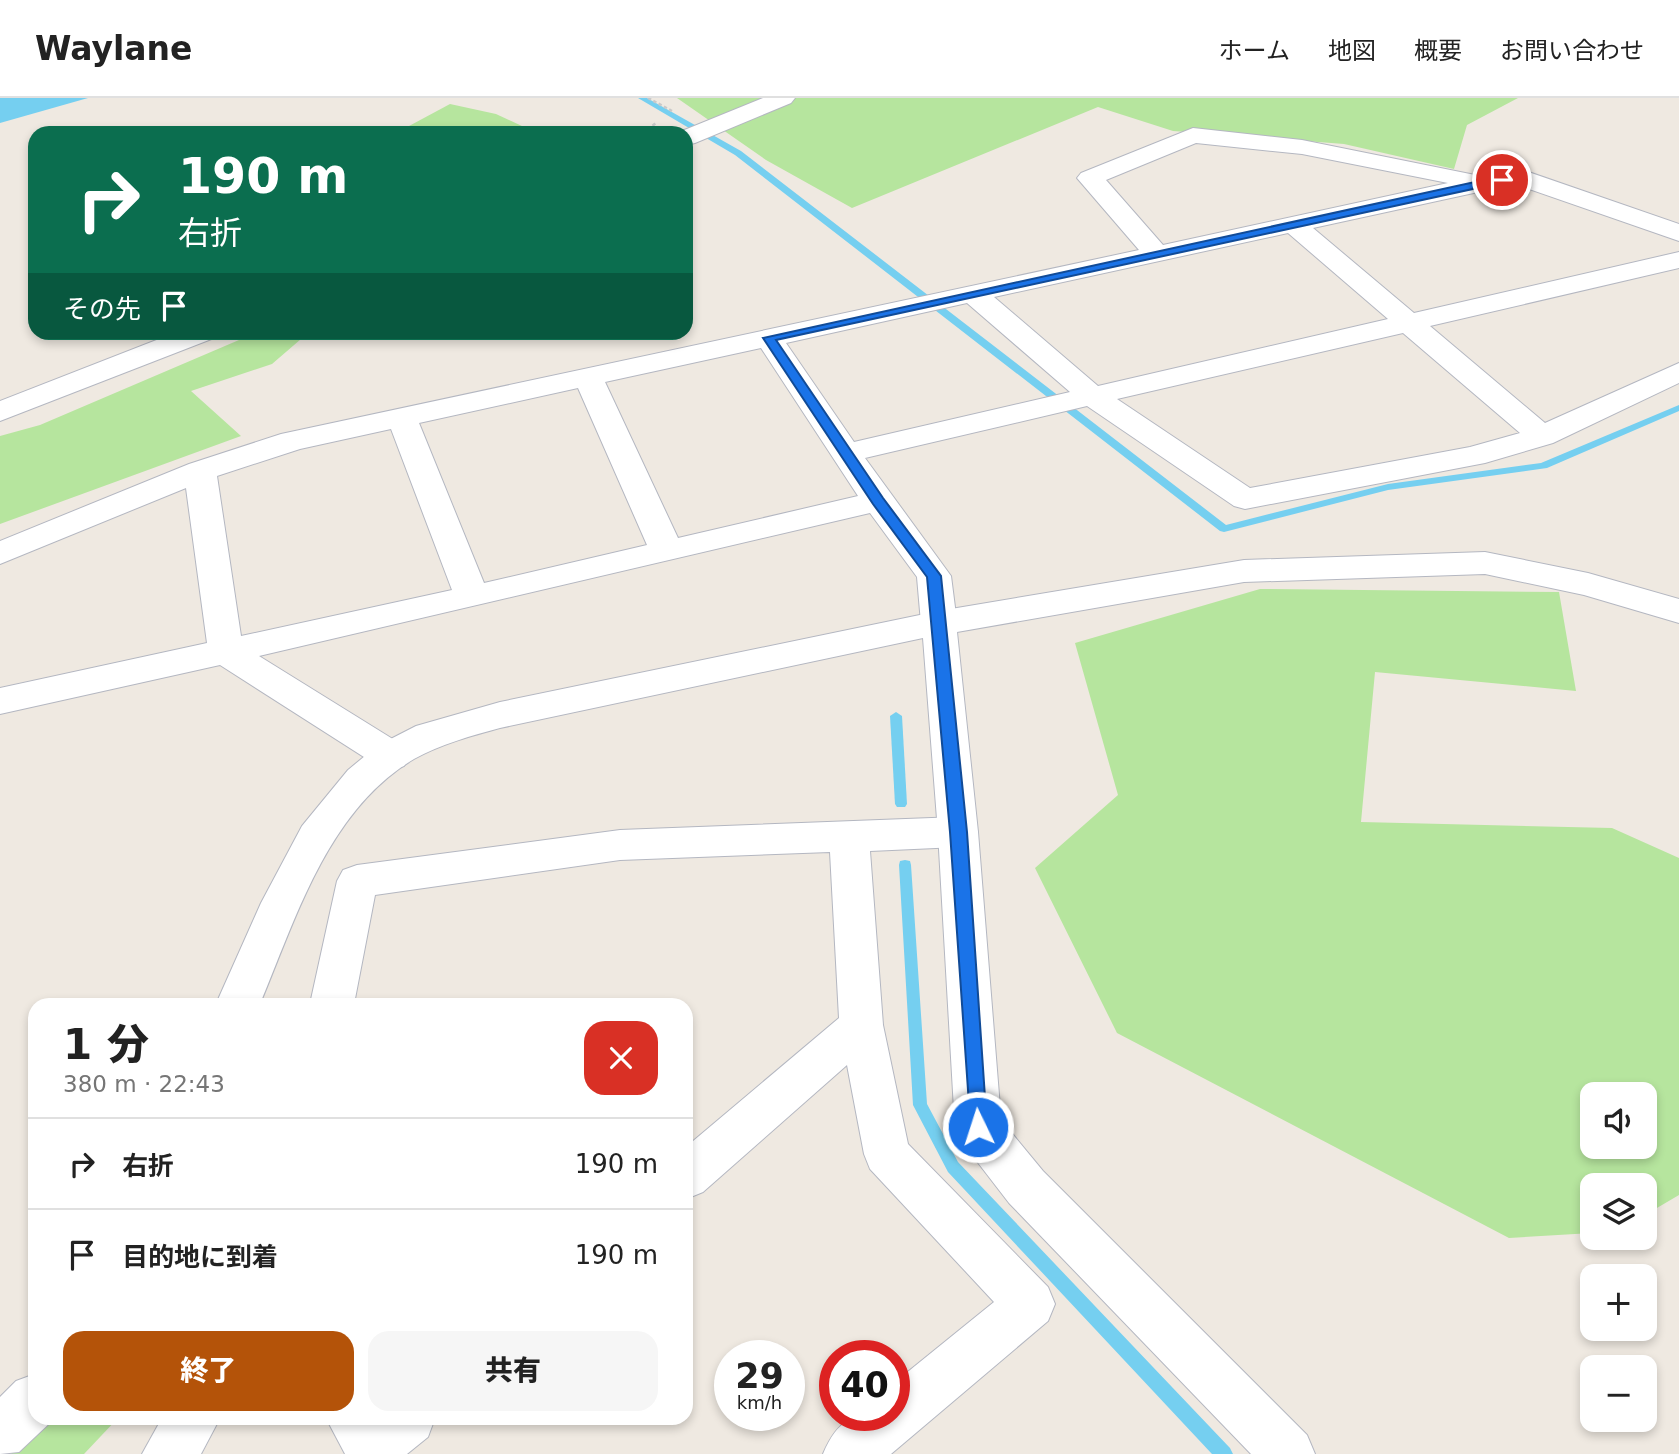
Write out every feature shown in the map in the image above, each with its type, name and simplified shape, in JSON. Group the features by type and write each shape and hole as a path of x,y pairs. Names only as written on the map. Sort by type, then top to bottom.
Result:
{"street":[{"path":"693,135 783,98"},
{"path":"1157,254 1090,178 1193,135 1302,146 1486,183"},
{"path":"0,554 200,471 292,441 1517,176 1679,233"},
{"path":"1294,225 1542,436"},
{"path":"847,453 1679,260"},
{"path":"973,294 1092,396 1245,499 1474,456 1542,436 1679,372"},
{"path":"769,338 878,501 934,576 958,832 978,1127 1026,1187 1288,1454"},
{"path":"0,412 184,340"},
{"path":"588,377 667,551"},
{"path":"402,417 472,597"},
{"path":"200,471 226,652 391,756"},
{"path":"0,701 472,597 878,501"},
{"path":"241,998 304,858 341,800 391,756 448,729 500,715 939,623 1244,571 1485,563 1588,584 1679,611"},
{"path":"333,998 357,881 620,845 958,832"},
{"path":"849,836 861,1025 887,1154 1030,1304 850,1454"},
{"path":"693,1171 861,1025"},
{"path":"0,1433 28,1407"},
{"path":"169,1454 189,1425"}],"path":[{"path":"648,98 672,111 652,126"}],"green space":[{"path":"677,98 1518,98 1467,125 1454,169 1344,144 1173,131 1098,107 852,208 766,160"},
{"path":"450,104 496,114 522,126 409,126"},
{"path":"239,340 300,340 272,364 191,391 241,436 0,524 0,436 40,425"},
{"path":"1260,589 1559,592 1576,691 1375,672 1361,822 1612,828 1679,858 1679,1195 1657,1208 1657,1173 1580,1173 1580,1234 1509,1238 1117,1033 1035,868 1118,795 1075,643"},
{"path":"37,1425 111,1425 84,1454 11,1454"}],"water":[{"path":"0,98 88,98 0,123"}],"waterway":[{"path":"642,98 691,126"},
{"path":"693,127 738,153 1224,529 1388,487 1543,466 1679,408"},
{"path":"896,716 901,804"},
{"path":"905,865 920,1105 953,1167 1224,1454"}],"route":[{"path":"978,1127 958,832 934,576 878,501 769,338 1502,180"}]}
